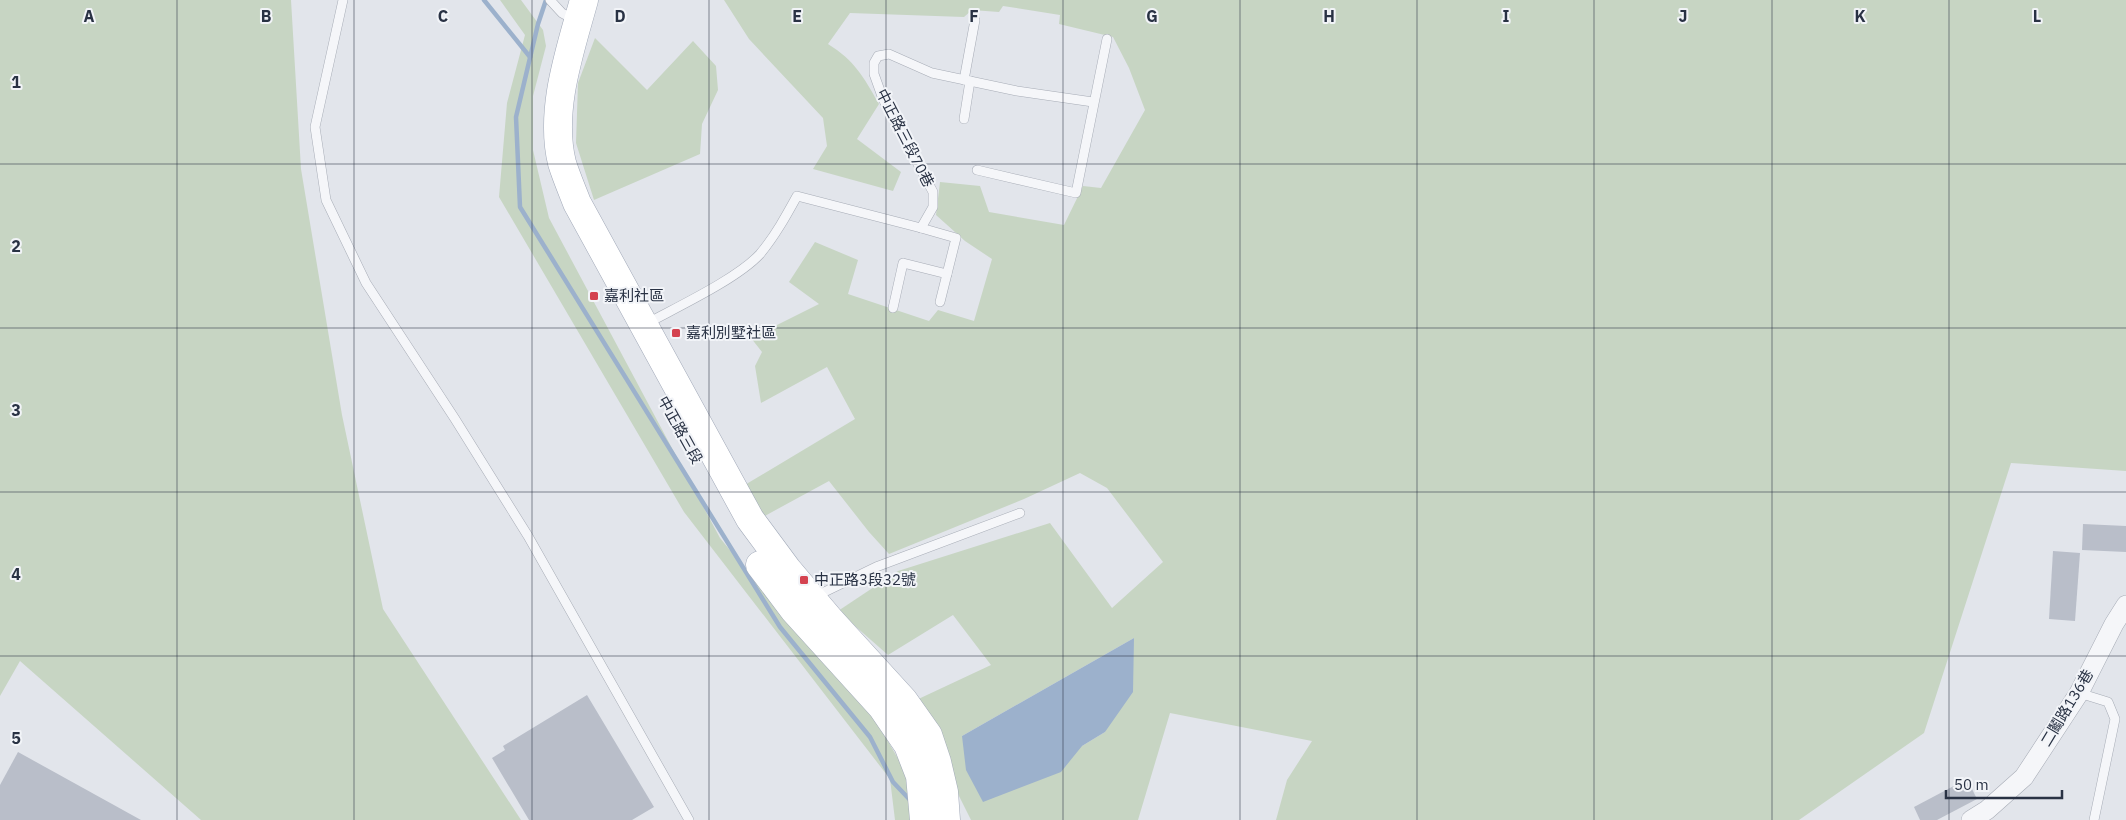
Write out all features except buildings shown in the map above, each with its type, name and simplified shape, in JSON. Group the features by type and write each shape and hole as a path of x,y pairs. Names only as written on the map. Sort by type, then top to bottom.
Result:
{"main road":[{"name":"中正路三段","path":"568,7 558,133 562,163 577,203 750,519 787,569 904,701 928,735 944,792 935,819"},
{"name":"中正路三段","path":"568,7 542,95 540,134 547,172 559,208 738,535 794,610 882,707 908,745 935,819"}],"street":[{"name":"二鬮路136巷","path":"1971,820 1987,810 2024,778 2120,625 2126,605"}],"lane":[{"path":"343,0 315,127 326,200 366,283 455,419 528,536 689,820"},
{"path":"964,119 967,81 976,20"},
{"path":"977,170 1076,193 1107,39"},
{"name":"中正路三段70巷","path":"921,228 932,207 933,192 883,99 874,74 874,63 878,56 889,54 932,73 967,81 1017,91 1093,102"},
{"path":"644,326 710,289 759,255 781,225 797,196 956,238 940,302"},
{"path":"893,308 903,263 947,274"},
{"path":"811,598 876,567 1020,513"},
{"path":"2079,693 2108,702 2115,719 2094,820"}],"green space":[{"path":"0,0 291,0 301,169 342,415 383,609 521,820 201,820 20,661 0,696"},
{"path":"500,0 521,0 543,30 546,46 533,96 533,150 549,218 720,538 788,621 871,712 911,781 914,820 895,820 890,779 684,512 499,197 507,103 525,35"},
{"path":"724,0 2126,0 2126,471 2011,463 1924,733 1799,820 1276,820 1287,780 1312,741 1170,713 1138,820 971,820 912,702 991,665 953,615 888,655 838,611 898,571 1050,523 1112,608 1163,562 1107,488 1080,473 1024,499 889,554 829,481 761,518 743,486 855,419 827,367 761,403 755,366 762,352 751,338 819,304 789,282 815,242 858,260 848,294 929,321 938,310 974,321 992,259 965,241 936,215 940,182 980,186 989,212 1064,225 1083,186 1101,188 1145,110 1129,68 1113,37 1059,24 1060,15 1003,6 999,12 972,10 964,17 850,13 828,44 858,70 879,104 857,139 901,172 893,191 813,169 827,146 823,118 749,39","holes":["1134,638 1105,732 1082,746 962,736"]},
{"path":"595,38 647,90 693,41 716,66 718,90 702,124 700,154 594,200 576,143 578,83"}],"water":[{"path":"1134,638 1133,692 1105,732 1082,746 1061,772 983,802 966,770 962,736"}],"waterway":[{"path":"484,0 530,57"},
{"path":"546,0 538,24 516,117 520,207 780,627 870,737 893,782 911,801"}],"place":[{"name":"嘉利社區","path":"594,296"},
{"name":"嘉利別墅社區","path":"676,333"},
{"name":"中正路3段32號","path":"804,580"}]}
